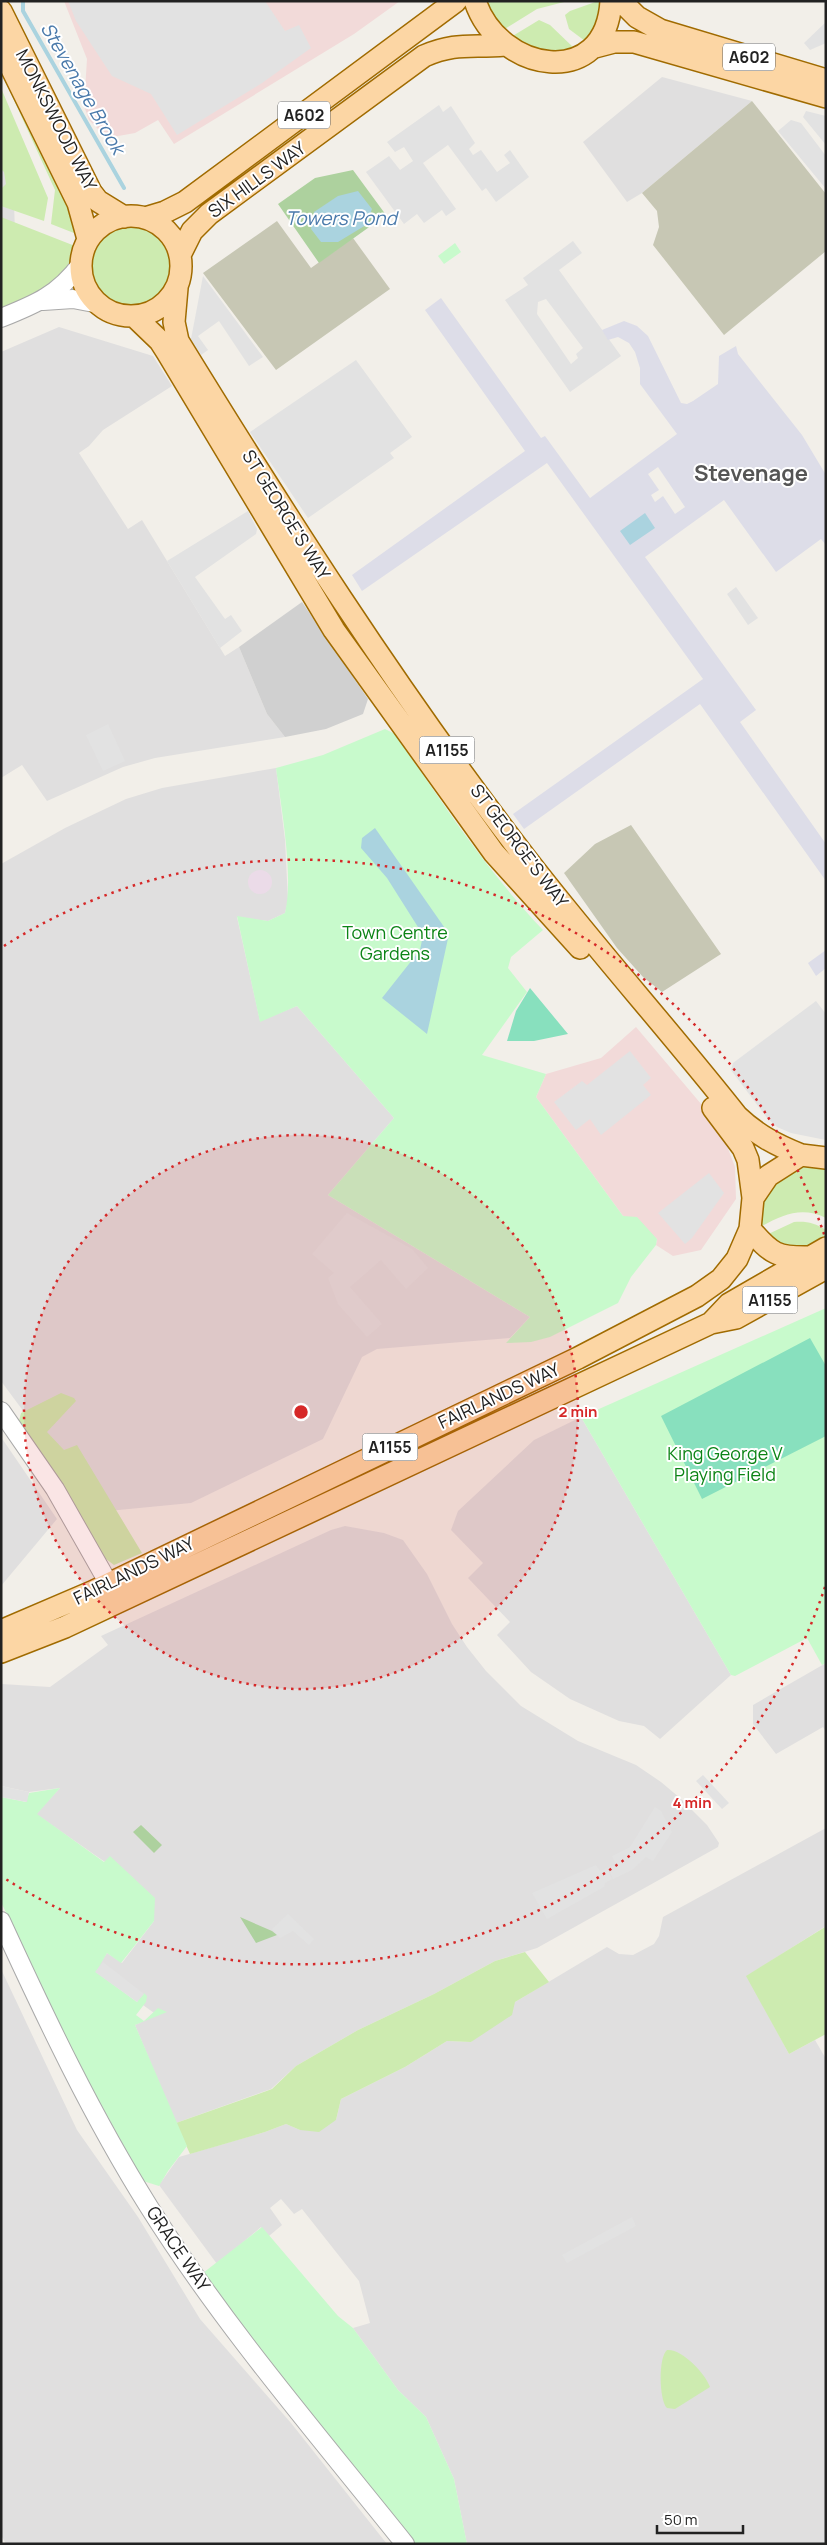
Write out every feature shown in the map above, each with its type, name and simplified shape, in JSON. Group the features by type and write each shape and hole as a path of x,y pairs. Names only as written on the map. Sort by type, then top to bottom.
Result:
{"main road":[{"name":"SIX HILLS WAY","path":"145,218 165,212 185,202 456,1"},
{"name":"A602","path":"475,1 484,21 505,45 526,57 553,62 581,56 595,47 614,42 634,42 826,97"},
{"path":"595,47 607,22 611,1"},
{"name":"A602","path":"621,1 637,16 660,30 826,80"},
{"name":"MONKSWOOD WAY","path":"1,11 91,192 98,201 124,217"},
{"name":"SIX HILLS WAY","path":"180,255 192,231 209,214 424,56 442,48 461,45 505,45"},
{"name":"MONKSWOOD WAY","path":"1,47 78,203 88,240"},
{"name":"A602","path":"88,240 101,226 124,217 145,218"},
{"path":"145,218 162,228 169,235 180,255"},
{"path":"88,240 81,264 84,280 99,304 109,310 134,316 145,314 160,306 177,288"},
{"name":"A602","path":"177,288 182,266 180,255"},
{"name":"ST GEORGE'S WAY","path":"177,288 174,322 178,341 363,635 517,847 737,1116 752,1131 770,1143 801,1155"},
{"name":"ST GEORGE'S WAY","path":"134,316 160,342 167,352 334,630 494,853 575,942 740,1142 748,1160 753,1198"},
{"name":"A1155","path":"801,1155 826,1158"},
{"name":"FAIRLANDS WAY","path":"1,1631 109,1584 578,1358 697,1296 721,1279 737,1259 750,1229 753,1198 768,1176 801,1155"},
{"name":"FAIRLANDS WAY","path":"750,1229 768,1250 779,1255 821,1258"},
{"name":"FAIRLANDS WAY","path":"1,1652 74,1623 711,1323 728,1304 821,1258"}],"street":[{"path":"43,301 69,280 81,264"},
{"path":"1,318 43,301 73,298 99,304"},
{"path":"1,1411 74,1518 109,1584"},
{"name":"GRACE WAY","path":"1,1922 95,2114 150,2209 218,2309 405,2544"}],"shaded area":[{"path":"64,1 400,1 354,34 174,144 158,120 135,133 107,138 89,120 84,106 87,59"},
{"path":"68,1 265,1 285,31 299,25 311,48 262,83 177,135 151,94 112,76 76,21"},
{"path":"826,22 826,43 810,50 804,43"},
{"path":"662,77 752,101 642,193 627,202 583,142"},
{"path":"752,101 826,194 826,251 724,335 653,245 659,227 657,211 642,193"},
{"path":"439,105 443,112 451,106 475,143 469,149 473,155 481,150 497,172 510,163 504,155 510,150 529,177 496,202 486,188 482,191 448,145 423,163 456,209 446,216 442,210 424,223 417,214 404,224 366,172 389,156 400,170 413,161 404,147 395,152 387,142"},
{"path":"806,111 826,116 826,145 803,117"},
{"path":"791,120 801,123 826,156 826,189 778,131"},
{"path":"1,152 13,172 15,233 1,244"},
{"path":"277,221 311,268 353,238 390,289 276,370 203,273"},
{"path":"573,241 582,253 559,270 621,356 570,392 505,300 528,285 523,278","holes":["546,299 583,348 576,354 578,358 571,364 537,314 538,302"]},
{"path":"203,276 263,357 249,366 219,321 198,336 208,350 201,355 191,339"},
{"path":"441,298 541,438 545,436 590,498 677,434 640,384 640,368 635,352 629,343 618,337 608,340 602,330 624,321 637,326 648,336 681,403 687,404 693,401 718,384 719,356 736,346 738,354 802,435 826,475 826,545 821,539 776,572 724,500 645,557 756,710 740,722 826,844 826,881 700,704 524,829 513,814 703,679 547,463 362,591 352,575 525,451 425,310","holes":["658,467 685,507 675,514 663,496 655,502 651,495 659,490 648,474"]},
{"path":"59,327 153,356 172,386 103,430 89,446 79,453 128,529 142,520 225,656 239,647 267,714 285,737 155,758 123,767 47,801 22,765 1,778 1,352"},
{"path":"356,360 412,437 390,453 394,458 308,518 250,432"},
{"path":"248,511 257,529 256,534 195,577 225,619 231,615 242,631 220,648 167,561"},
{"path":"736,587 758,618 748,625 727,594"},
{"path":"302,602 368,699 363,714 326,729 285,737 267,714 239,647"},
{"path":"108,724 125,761 103,771 86,735"},
{"path":"276,768 285,840 288,901 285,913 268,921 237,917 260,1021 297,1006 394,1118 328,1195 530,1317 510,1338 377,1349 362,1357 323,1439 191,1503 98,1512 1,1381 1,864 65,828 126,799 162,788"},
{"path":"631,825 721,954 662,992 643,977 617,948 564,873 595,844"},
{"path":"260,870 269,873 272,882 269,891 260,894 251,891 248,882 251,873"},
{"path":"826,950 826,968 816,976 808,963"},
{"path":"816,1001 826,1014 826,1140 791,1133 777,1127 767,1118 731,1070 733,1063"},
{"path":"636,1027 729,1137 727,1146 735,1167 736,1199 701,1250 673,1256 656,1245 657,1239 623,1216 536,1097 546,1074 601,1058"},
{"path":"630,1051 651,1078 643,1085 651,1095 601,1135 590,1119 576,1130 554,1102 582,1081 587,1085"},
{"path":"709,1173 724,1193 692,1238 685,1244 658,1213"},
{"path":"347,1213 412,1249 428,1268 406,1289 381,1260 350,1287 382,1324 367,1337 338,1304 328,1278 334,1273 312,1254"},
{"path":"581,1417 731,1675 660,1739 644,1726 619,1721 570,1699 531,1672 497,1635 510,1622 468,1578 483,1563 451,1530 458,1511 534,1440"},
{"path":"1,1437 57,1519 1,1586"},
{"path":"345,1526 384,1533 403,1540 427,1574 452,1624 467,1647 486,1671 521,1706 578,1741 636,1765 661,1782 707,1825 719,1843 718,1847 537,1948 495,1961 434,1994 358,2030 296,2066 271,2089 176,2123 135,2025 157,2015 95,1971 107,1953 122,1963 154,1921 154,1901 110,1857 105,1862 36,1814 60,1788 29,1792 1,1786 2,1684 50,1687 108,1645 101,1636 331,1530"},
{"path":"826,1663 826,1731 823,1727 776,1754 753,1724 753,1705"},
{"path":"703,1775 729,1803 722,1809 696,1781"},
{"path":"1,1786 29,1792 27,1802 1,1797"},
{"path":"655,1807 661,1811 672,1832 653,1861 646,1857 632,1870 613,1879 608,1868 616,1864 612,1856 630,1847"},
{"path":"826,1828 826,1926 747,1976 789,2054 815,2040 826,2059 826,2544 467,2544 454,2479 426,2417 398,2390 353,2328 370,2323 359,2281 302,2209 294,2214 281,2199 270,2208 282,2225 269,2236 261,2227 217,2264 159,2185 179,2157 286,2124 300,2130 336,2120 341,2099 405,2067 447,2041 471,2042 515,2002 607,1947 619,1954 633,1955 654,1944 659,1936 663,1917"},
{"path":"596,1865 600,1871 607,1868 612,1879 605,1883 604,1887 547,1919 532,1893"},
{"path":"288,1914 314,1939 309,1945 293,1931 280,1938 272,1929"},
{"path":"103,1962 144,1994 137,2002 95,1972"},
{"path":"1,1969 77,2130 138,2217 200,2319 291,2423 387,2544 6,2544 1,2535"},
{"path":"632,2217 636,2226 567,2263 562,2255"}],"green space":[{"path":"484,1 568,1 537,9 503,30"},
{"path":"602,1 595,30 585,41 569,29 565,15 570,11"},
{"path":"539,20 550,25 574,48 541,54 511,37"},
{"path":"2,74 73,200 79,235 51,224 55,190"},
{"path":"1,88 48,198 44,221 1,206 1,189 6,184 4,172 1,169"},
{"path":"353,170 386,215 319,263 278,204 315,178"},
{"path":"1,217 75,246 71,265 61,280 1,312"},
{"path":"132,222 148,225 162,234 171,248 174,264 171,280 162,294 148,303 132,306 116,303 102,294 93,280 90,264 93,248 102,234 116,225"},
{"path":"455,243 461,252 444,264 438,256"},
{"name":"Town Centre Gardens","path":"385,729 395,734 447,810 502,884 543,930 511,957 508,968 527,992 482,1055 546,1074 536,1097 623,1216 637,1217 657,1239 656,1245 631,1277 618,1303 550,1337 531,1342 506,1343 530,1317 328,1195 394,1118 297,1006 260,1022 237,916 268,921 285,913 288,880 287,861 276,768 323,755"},
{"path":"530,988 568,1034 534,1041 507,1041 516,1011"},
{"path":"826,1165 826,1218 817,1214 800,1212 776,1219 760,1227 761,1204 772,1184 799,1166"},
{"path":"794,1222 814,1224 826,1230 826,1235 797,1251 764,1236"},
{"name":"King George V Playing Field","path":"826,1308 826,1663 822,1665 807,1638 735,1676 731,1675 581,1417"},
{"path":"810,1338 826,1366 826,1436 702,1499 661,1416"},
{"path":"61,1393 74,1398 76,1401 47,1432 64,1450 77,1445 142,1553 114,1565 106,1559 18,1425 21,1413"},
{"path":"60,1788 37,1814 104,1862 110,1856 155,1898 154,1921 121,1963 107,1953 96,1972 137,2002 144,1993 147,1996 146,2002 136,2015 144,2021 158,2008 167,2012 135,2025 187,2146 159,2186 143,2181 70,2048 1,1902 1,1797 26,1802 29,1793"},
{"path":"141,1825 162,1845 154,1853 133,1832"},
{"path":"240,1917 272,1931 277,1935 256,1943"},
{"path":"825,1927 826,2034 789,2054 746,1976"},
{"path":"525,1952 549,1982 515,2002 512,2015 471,2042 447,2041 405,2067 341,2099 336,2120 319,2132 300,2130 286,2124 190,2154 176,2123 272,2089 296,2066 358,2030 434,1994 495,1961"},
{"path":"262,2227 338,2316 353,2328 398,2390 426,2417 454,2479 467,2544 415,2544 302,2403 203,2273"},
{"path":"667,2350 673,2350 686,2357 704,2375 710,2387 675,2409 667,2408 662,2397 661,2370 664,2354"}],"water":[{"name":"Towers Pond","path":"358,191 372,209 366,225 338,242 321,242 311,229 314,212 338,196"},
{"path":"645,513 655,528 630,545 620,531"},
{"path":"375,828 449,934 427,1034 382,998 420,950 423,935 387,878 361,848 362,838"}],"waterway":[{"name":"Stevenage Brook","path":"23,1 23,11 124,188"}],"district":[{"name":"Stevenage","path":"751,473"}]}
